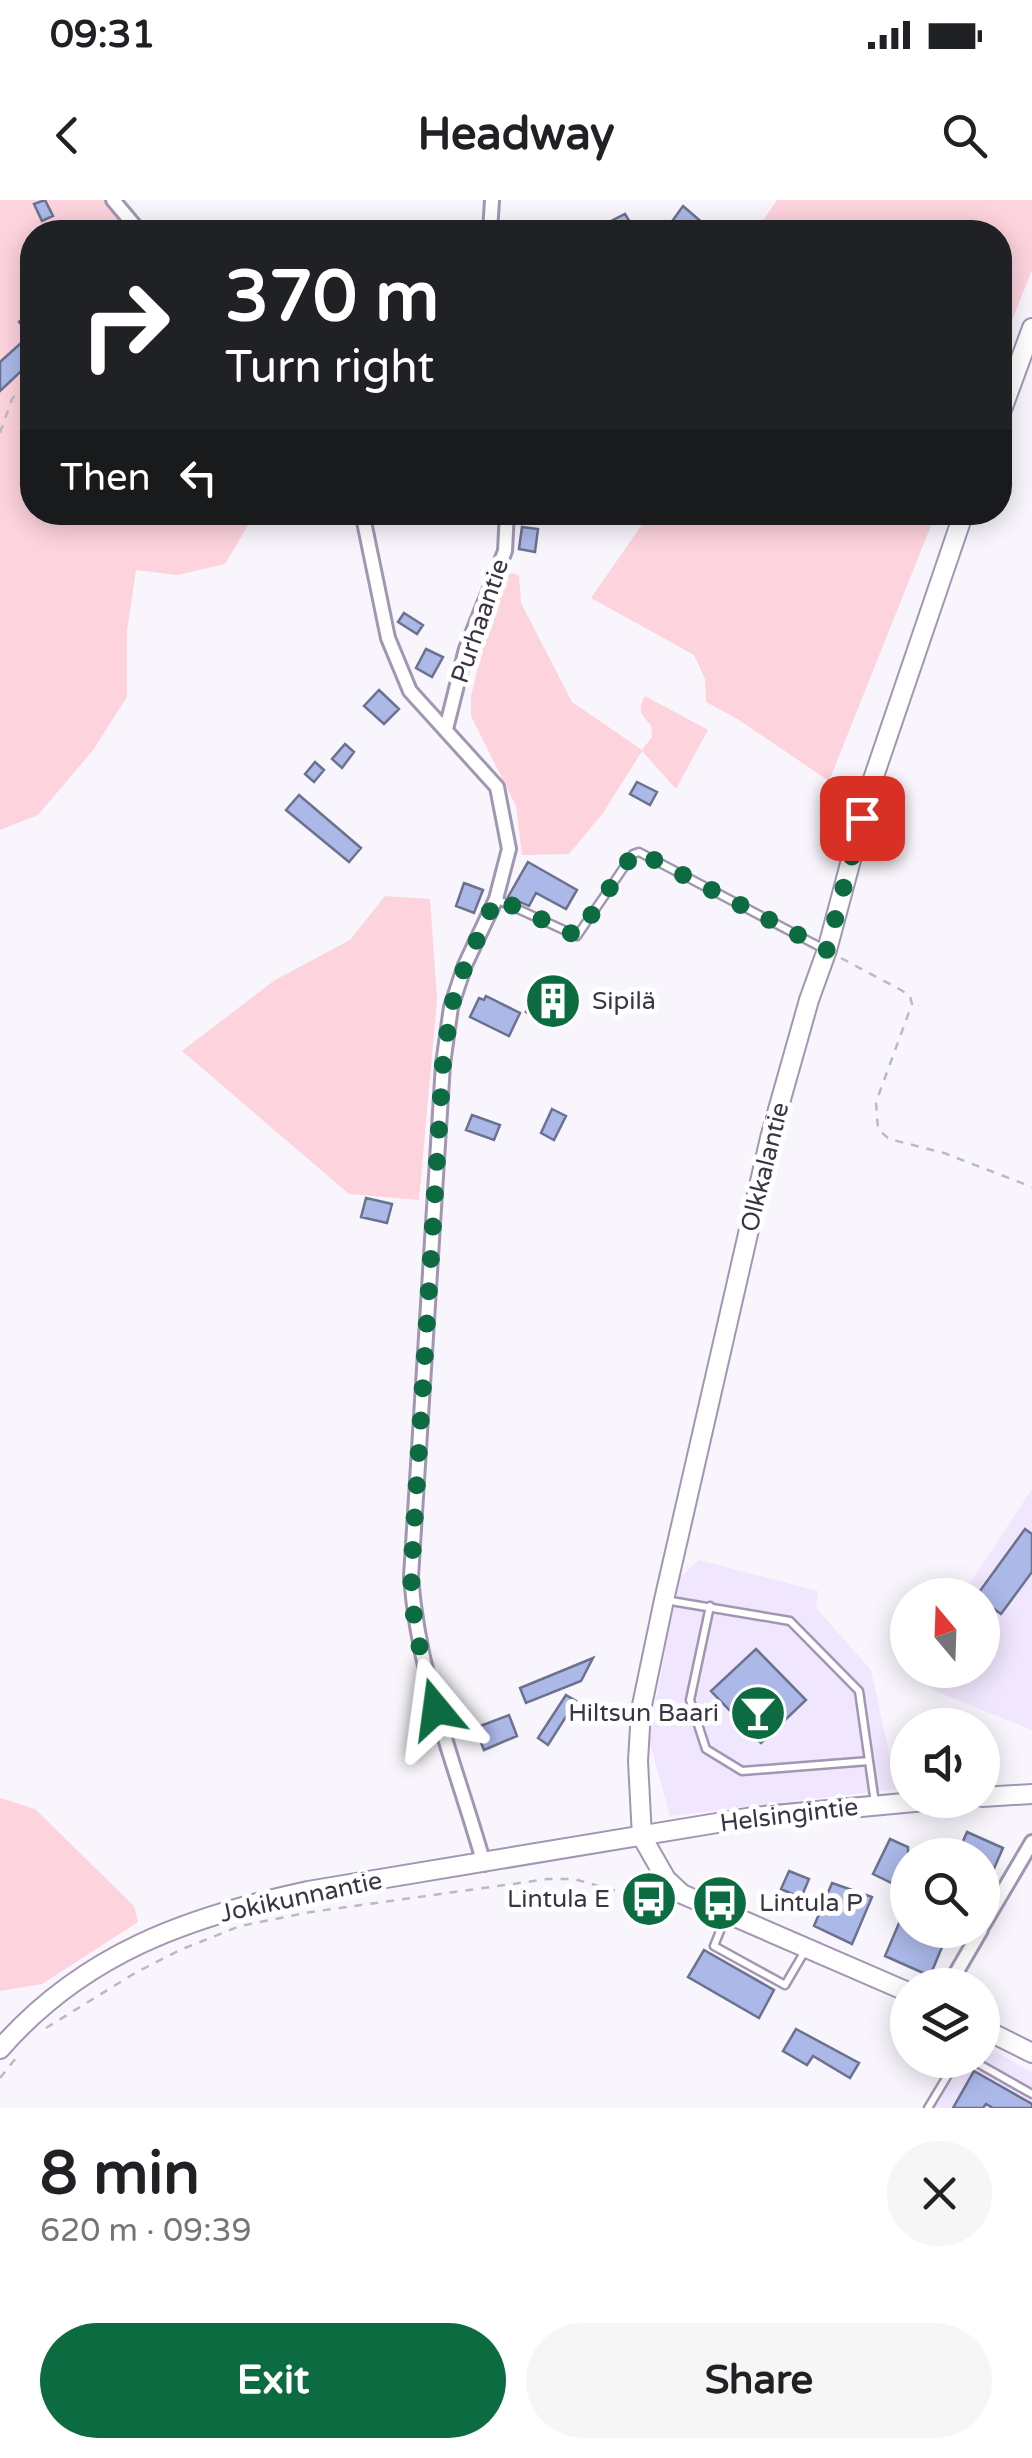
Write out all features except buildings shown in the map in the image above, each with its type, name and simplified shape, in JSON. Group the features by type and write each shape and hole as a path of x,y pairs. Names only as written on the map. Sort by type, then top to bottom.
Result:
{"street":[{"path":"113,200 130,220"},
{"path":"1012,382 1032,328"},
{"path":"365,525 388,638 410,691 497,787 509,848 496,898 451,1007 443,1064 411,1577 415,1629 425,1676 484,1864"},
{"name":"Purhaantie","path":"446,729 466,649 505,550 506,525"},
{"name":"Olkkalantie","path":"642,1836 638,1761 641,1710 770,1138 827,950 871,785 960,525"},
{"path":"1000,1796 1032,1794"},
{"name":"Helsingintie","path":"642,1836 753,1817 890,1803"},
{"path":"642,1836 666,1879 682,1894 890,1984"},
{"name":"Jokikunnantie","path":"0,2050 25,2020 121,1951 171,1928 236,1906 642,1836"},
{"path":"1000,1898 1032,1842"},
{"path":"1000,2037 1032,2053"}],"lane":[{"path":"496,898 577,936 633,854 639,852 827,950"},
{"path":"664,1600 790,1621 859,1691 875,1804"},
{"path":"710,1606 690,1700 706,1749 742,1771 869,1761"},
{"path":"727,1915 714,1946 785,1985 806,1949"},
{"path":"1000,2076 1032,2094"},
{"path":"928,2108 946,2078"}],"path":[{"path":"0,433 12,399 20,391"},
{"path":"827,950 910,996 912,1004 876,1102 878,1129 889,1138 944,1153 1032,1187"},
{"path":"42,2030 134,1974 240,1926 311,1912 548,1879"},
{"path":"631,1894 666,1879"},
{"path":"0,2078 21,2052"}],"shaded area":[{"path":"0,200 103,200 120,220 20,220 20,525 248,525 225,564 177,575 136,570 127,631 127,697 93,750 38,815 0,830"},
{"path":"777,200 1032,200 1032,270 1012,321 1012,220 763,220"},
{"path":"642,525 931,525 829,781 706,702 705,679 694,655 591,598"},
{"path":"506,572 519,575 521,603 572,702 642,750 652,737 651,725 641,712 645,696 708,730 676,789 642,751 603,813 569,854 522,855 516,806 471,716 471,696 491,613"},
{"path":"385,896 430,899 437,999 419,1200 349,1194 182,1051 275,980 350,940"},
{"path":"1032,1489 1032,1730 1000,1717 1000,1708 978,1708 933,1690 1000,1688 1000,1578 973,1578"},
{"path":"699,1560 818,1591 816,1608 871,1670 890,1757 890,1790 670,1816 649,1740 678,1579"},
{"path":"0,1798 35,1809 134,1906 138,1922 42,1984 0,1991"},
{"path":"1000,2054 1032,2072 1032,2108 933,2108 952,2078 1000,2078"}],"place":[{"name":"Sipilä","path":"553,1001"},
{"name":"Hiltsun Baari","path":"758,1713"},
{"name":"Lintula E","path":"649,1899"},
{"name":"Lintula P","path":"720,1903"}],"route":[{"path":"436,1709 415,1629 411,1577 443,1064 451,1007 496,898 577,936 633,854 639,852 827,950 862,818"}]}
